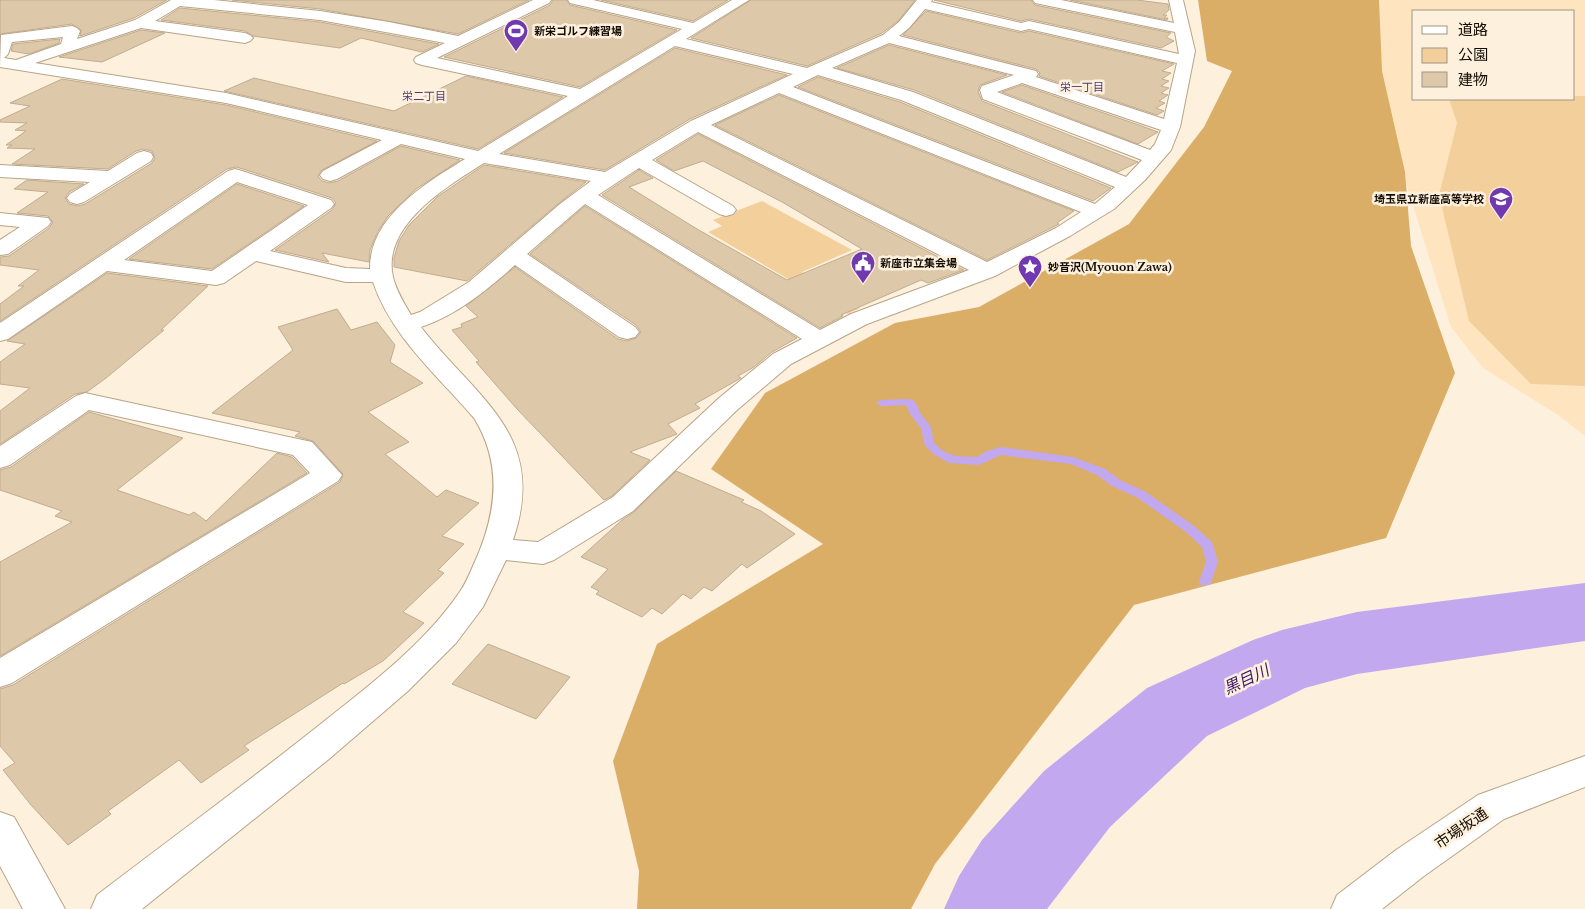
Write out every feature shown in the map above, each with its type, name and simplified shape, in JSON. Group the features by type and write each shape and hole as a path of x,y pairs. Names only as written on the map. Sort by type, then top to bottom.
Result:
{"street":[{"path":"544,0 422,60 581,94"},
{"path":"575,0 630,13 684,34 907,96 1129,185"},
{"path":"111,909 315,750 379,697 430,649 472,598 496,550 508,496 507,463 493,425 405,325 389,299 381,276 381,259 386,241 395,226 419,202 453,175 480,157 581,94 742,0"},
{"path":"1040,0 1182,29"},
{"path":"496,550 543,553 623,504 728,404 782,359 818,339 859,320 986,271 1098,212 1129,185 1164,146 1172,127 1187,51 1176,0"},
{"path":"0,71 8,63 75,46 140,23 180,1 272,8 332,16 405,28 459,41"},
{"path":"405,325 428,316 477,287 513,254 608,178 698,125 812,71 888,38 904,25 923,2 1021,27 1029,25 1185,60"},
{"path":"630,13 646,4"},
{"path":"140,23 245,38"},
{"path":"0,54 6,38 72,31 68,42 75,46"},
{"path":"888,38 1030,74 988,90 989,95 1153,158"},
{"path":"8,63 226,98 480,157 608,178"},
{"path":"1023,78 1172,127"},
{"path":"779,87 1098,212"},
{"path":"698,125 986,271"},
{"path":"330,175 398,138"},
{"path":"77,198 144,157"},
{"path":"638,160 726,210"},
{"path":"0,171 111,178"},
{"path":"0,334 102,264 235,175 324,204 216,278 102,264"},
{"path":"586,195 818,339"},
{"path":"0,219 41,222 0,249"},
{"path":"250,253 346,275 381,276"},
{"path":"513,254 627,332"},
{"path":"0,459 85,401 302,448 328,475 0,674"},
{"name":"市場坂通","path":"1351,909 1410,863 1491,807 1585,771"},
{"path":"0,830 45,909"}],"shaded area":[{"path":"1198,0 1379,0 1382,71 1405,172 1411,246 1455,373 1386,538 1134,605 935,864 911,909 637,909 639,871 613,761 657,644 823,544 711,469 765,393 895,323 979,307 1129,224 1204,127 1232,71 1207,61"},
{"name":"埼玉県立新座高等学校","path":"1368,0 1585,0 1585,436 1558,415 1483,368 1451,327 1384,113"}],"green space":[{"name":"埼玉県立新座高等学校","path":"1575,96 1585,96 1585,386 1531,384 1469,321 1439,195 1457,123 1449,100 1575,100"},
{"path":"762,201 852,250 802,272 860,308 848,314 708,232 722,226 713,220"}],"building":[{"path":"0,0 167,0 134,18 80,36 81,30 72,24 0,34"},
{"path":"232,0 529,0 458,34 320,9"},
{"path":"553,0 566,0 570,5 677,30 580,87 444,57 550,5"},
{"path":"601,0 728,0 693,21"},
{"path":"751,0 915,0 898,21 882,33 807,66 691,38"},
{"path":"934,0 1031,0 1035,5 1171,33 1166,37 1174,41 1161,48 1029,19 1021,21"},
{"path":"1070,0 1137,0 1168,4 1169,10 1163,15 1167,15 1164,18 1168,18 1167,20"},
{"path":"180,8 320,22 439,44 422,52 361,38 340,48 253,36 245,31 161,20"},
{"path":"926,11 1021,33 1029,31 1174,64 1162,71 1171,73 1162,79 1169,81 1161,86 1169,88 1161,93 1168,95 1159,101 1165,103 1156,108 1164,111 1157,115 1039,76 1040,73 1036,69 903,35"},
{"path":"141,30 165,33 102,62 59,57"},
{"path":"60,39 59,43 29,54 11,51 13,44"},
{"path":"889,45 1007,75 980,85 978,91 982,101 1138,162 1118,172 914,90 837,68"},
{"path":"675,48 787,75 690,119 605,170 504,153"},
{"path":"466,76 563,97 478,149 224,91 254,78 394,111"},
{"path":"818,77 900,102 1111,188 1093,201 798,87"},
{"path":"62,79 226,105 377,141 322,170 318,176 322,181 329,183 338,181 401,146 460,160 416,189 388,216 377,233 370,250 369,262 322,253 329,262 275,250 332,210 336,203 332,198 243,169 236,167 227,169 0,321 0,304 24,286 18,286 39,270 0,265 0,257 9,256 49,228 53,222 48,216 17,213 48,192 14,189 27,180 84,184 69,192 65,198 69,204 78,206 85,204 152,163 155,158 152,151 143,149 136,151 108,169 12,164 35,149 7,148 12,145 6,145 26,131 15,130 27,123 0,122 0,120 30,106 10,103"},
{"path":"1022,85 1158,132 1138,144 1002,92"},
{"path":"779,95 1074,211 1057,223 1059,224 987,260 715,125"},
{"path":"698,134 964,270 928,283 921,280 841,315 843,316 820,328 602,195 639,170 653,178 629,187 697,229 787,280 862,249 782,202 703,161 674,171 656,160"},
{"path":"484,165 586,182 467,281 394,267 394,258 399,241 409,225 437,197"},
{"path":"237,184 304,206 212,269 129,259"},
{"path":"585,206 797,338 772,352 754,367 738,376 741,378 695,404 700,408 668,424 677,434 630,452 650,460 612,496 604,500 517,409 476,362 479,361 452,330 462,327 461,324 478,317 466,306 515,267 618,339 627,341 636,338 641,332 636,325 530,254"},
{"path":"107,273 208,286 161,330 164,330 106,378 87,392 75,394 0,444 0,411 30,388 0,384 0,362 25,344 7,341"},
{"path":"337,309 351,330 377,322 395,345 390,362 423,383 368,412 409,442 385,454 437,497 446,490 479,503 442,536 464,544 438,570 444,573 403,612 424,623 383,661 343,683 244,746 249,750 201,783 179,760 108,811 111,814 68,845 31,805 3,770 15,763 0,746 0,689 13,685 340,482 343,474 313,441 295,436 300,432 212,413 293,350 278,327"},
{"path":"89,412 183,438 117,490 189,515 194,512 206,521 277,453 292,457 307,473 0,656 0,562 72,522 55,516 62,511 0,490 0,470 11,467"},
{"path":"676,471 744,500 741,502 761,511 795,534 747,568 742,564 712,591 704,587 691,599 683,594 662,614 652,608 642,617 596,594 599,591 591,587 608,569 581,557 622,520 634,512"},
{"path":"488,644 570,677 536,719 452,684"}],"waterway":[{"path":"881,403 909,402 915,414 926,427 929,444 939,453 953,460 979,461 1001,451 1073,461 1101,472 1116,483 1142,495 1190,529 1208,545 1212,562 1205,582"},
{"name":"黒目川","path":"994,909 1016,871 1077,799 1177,712 1282,662 1357,643 1585,612"},
{"path":"1266,645 1282,662"}],"place":[{"name":"新栄ゴルフ練習場","path":"516,52"},
{"name":"埼玉県立新座高等学校","path":"1501,220"},
{"name":"新座市立集会場","path":"863,284"},
{"name":"妙音沢(Myouon Zawa)","path":"1030,288"}],"district":[{"name":"栄一丁目","path":"1082,87"},
{"name":"栄二丁目","path":"424,96"}]}
